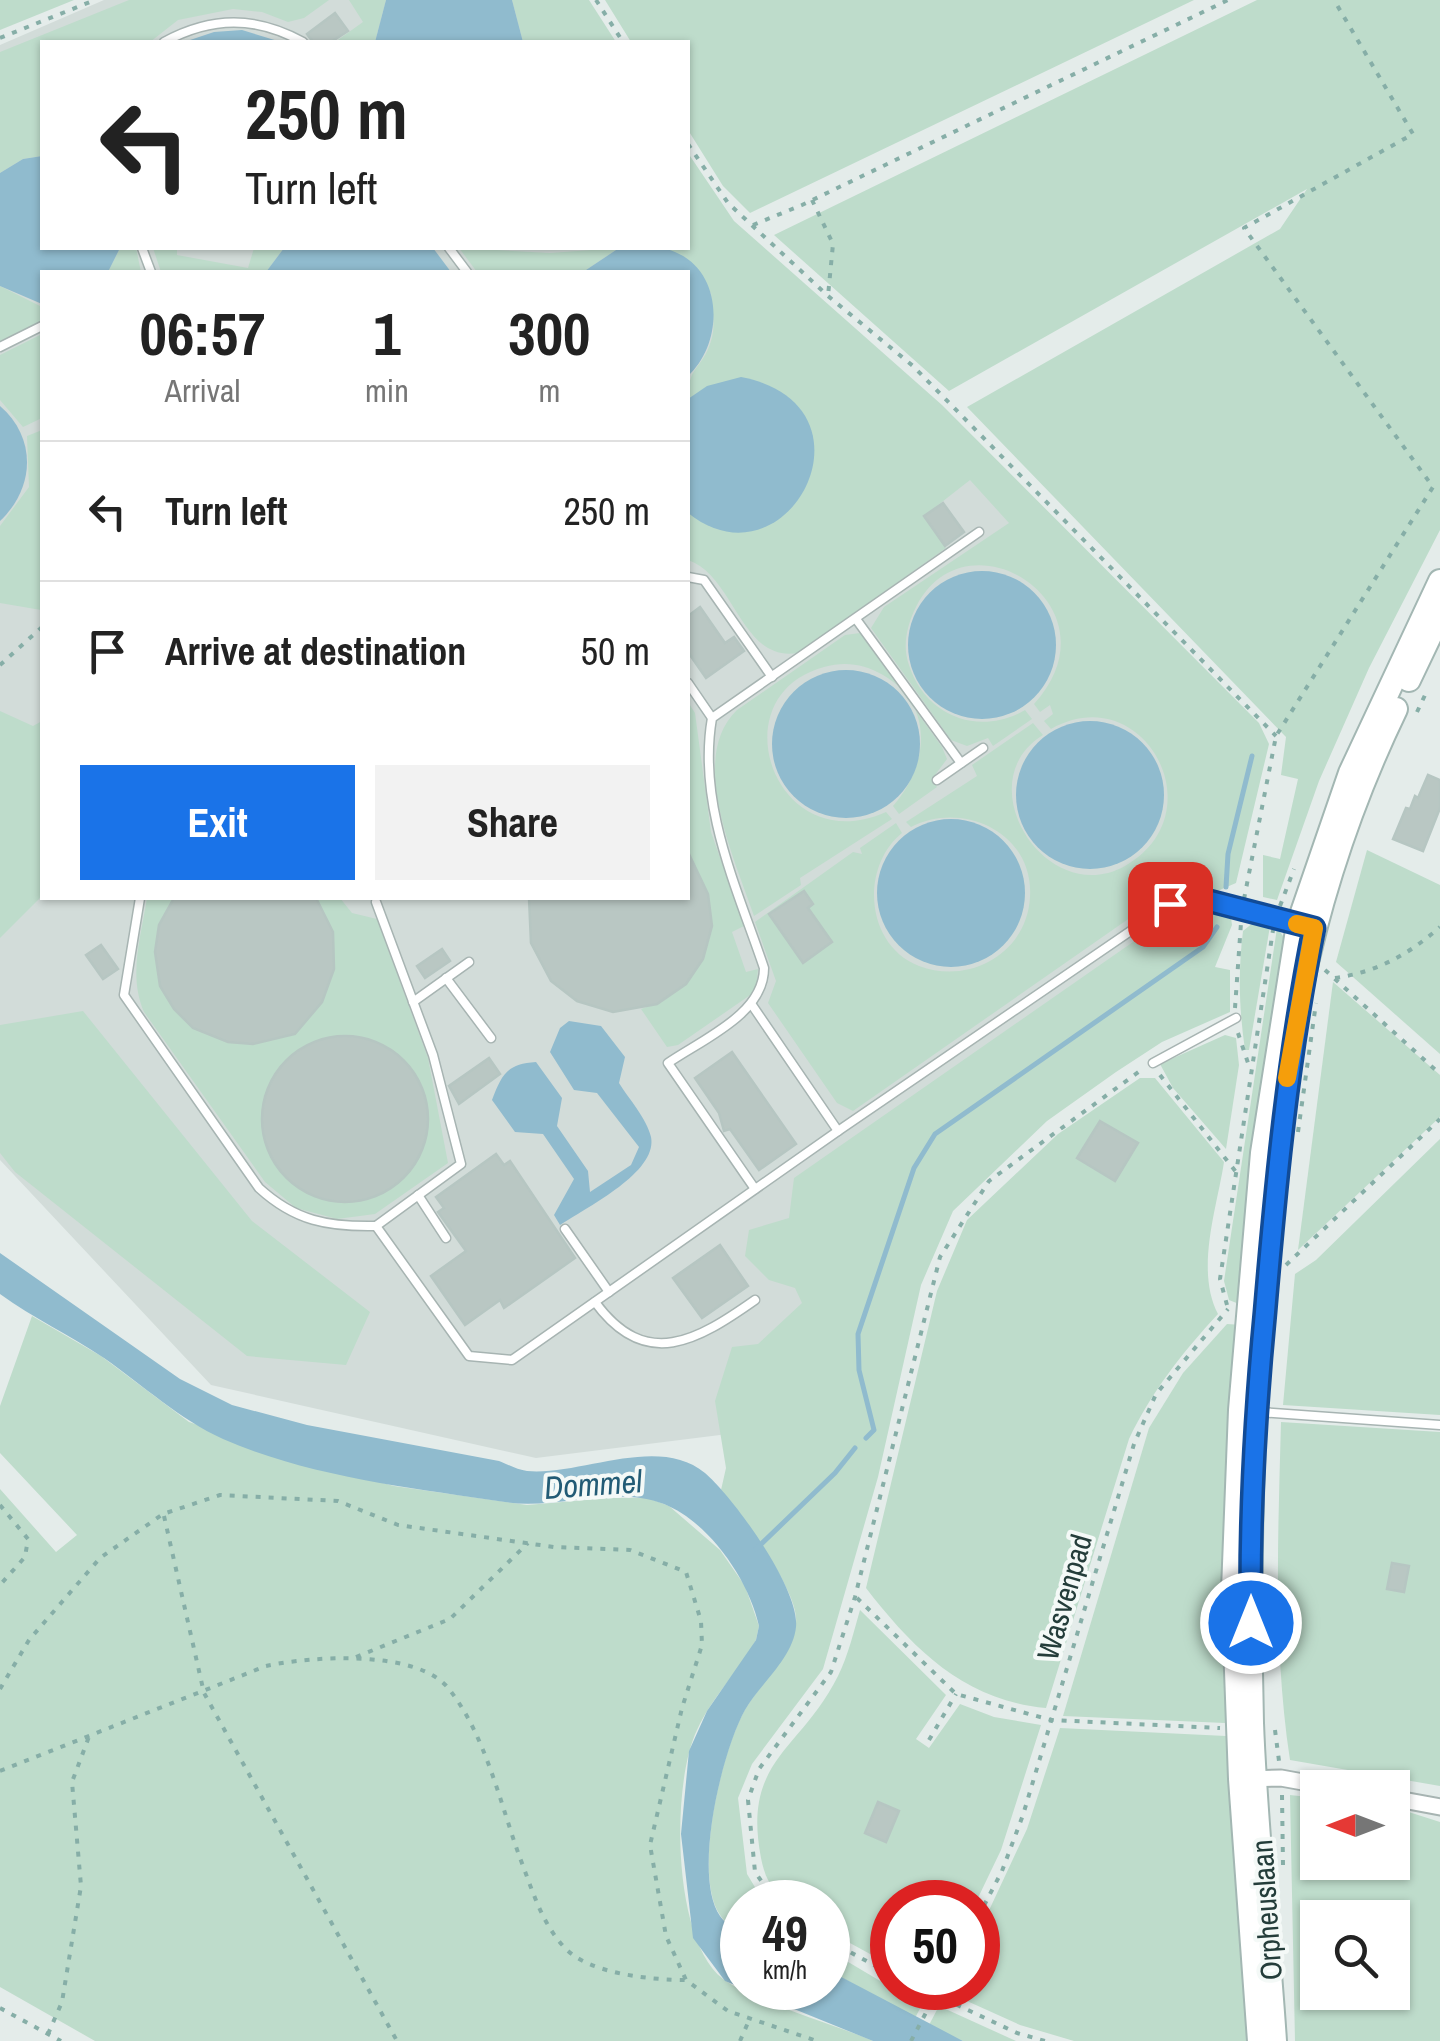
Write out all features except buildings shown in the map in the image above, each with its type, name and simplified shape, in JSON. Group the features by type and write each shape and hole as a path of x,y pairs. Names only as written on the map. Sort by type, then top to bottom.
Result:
{"main road":[{"path":"1248,1779 1255,1728 1248,1411 1306,926 1350,772 1440,581"},
{"path":"1306,926 1366,778 1440,615"},
{"name":"Orpheuslaan","path":"1248,1779 1259,2041"},
{"name":"Orpheuslaan","path":"1248,1779 1275,2041"}],"street":[{"path":"1248,1779 1300,1781"},
{"path":"1410,1801 1440,1807"}],"lane":[{"path":"169,40 212,22 242,21 274,28 300,40"},
{"path":"0,347 40,327"},
{"path":"712,718 979,532"},
{"path":"690,577 704,580 772,677"},
{"path":"856,619 961,763"},
{"path":"690,687 712,718 706,754 717,829 764,968 764,988 752,1005 668,1063 755,1189"},
{"path":"937,780 983,748"},
{"path":"140,900 124,995 259,1188 280,1208 306,1221 337,1227 376,1226 461,1164 433,1055 376,902"},
{"path":"376,1226 469,1356 512,1360 1170,904 1206,900 1306,926"},
{"path":"413,1002 469,962"},
{"path":"446,978 491,1038"},
{"path":"752,1005 838,1131"},
{"path":"1152,1062 1236,1018"},
{"path":"418,1196 446,1238"},
{"path":"565,1229 609,1292"},
{"path":"595,1302 626,1334 645,1342 685,1344 755,1300"},
{"path":"1248,1411 1440,1425"}],"path":[{"path":"0,38 95,0"},
{"path":"596,0 622,40"},
{"path":"752,225 812,200 1228,0"},
{"path":"1236,1172 1250,1069 1241,1052 1236,1018 1242,908 1276,736 1433,487 1244,228 1412,134 1334,0"},
{"path":"690,147 715,188 828,296 913,366 1276,736"},
{"path":"812,200 833,244 828,296"},
{"path":"0,665 40,629"},
{"path":"1335,978 1370,973 1416,947 1440,928"},
{"path":"1320,984 1322,968 1440,1074"},
{"path":"1297,1141 1317,1000"},
{"path":"761,1880 755,1872 748,1800 759,1769 831,1672 855,1597 940,1257 989,1181 1152,1062 1170,1093 1236,1172"},
{"path":"1286,1264 1440,1119"},
{"name":"Wasvenpad","path":"997,1880 1051,1720 1134,1444 1156,1394 1228,1309 1220,1278 1236,1172"},
{"path":"0,1689 29,1640 100,1558 163,1514 220,1494 338,1501 398,1525 528,1543 630,1550 686,1572 702,1621 702,1645 682,1708 650,1845 666,1936 686,1980 728,2011 817,2041"},
{"path":"0,1504 28,1539 25,1557 0,1585"},
{"path":"163,1514 204,1693 397,2041"},
{"path":"352,1659 450,1619 528,1543"},
{"path":"855,1597 956,1694 1051,1720 1255,1728 1281,1778"},
{"path":"0,1770 266,1666 312,1656 395,1662 447,1686 475,1733 540,1913 566,1950 636,1980 686,1980"},
{"path":"928,1740 956,1694"},
{"path":"48,2034 62,2002 81,1886 72,1782 90,1734"},
{"path":"0,2008 61,2041"},
{"path":"911,2041 927,2010"},
{"path":"969,2010 1017,2033 1045,2041"},
{"path":"740,2041 750,2018"}],"shaded area":[{"path":"104,0 571,0 596,40 40,40 40,250 690,249 922,422 1242,758 1199,931 914,1136 808,1424 536,1458 211,1385 0,1160 0,45"}],"green space":[{"path":"0,0 74,0 0,30"},
{"path":"129,0 329,0 304,18 288,22 262,12 233,9 178,20 153,40 40,40 40,156 23,159 0,173 0,52"},
{"path":"349,0 386,0 376,40 338,40 363,22"},
{"path":"512,0 589,0 615,40 522,40"},
{"path":"605,0 1194,0 750,213 723,186 690,133 690,40 630,40"},
{"path":"1257,0 1440,0 1440,530 1369,668 1319,781 1277,900 1263,897 1263,855 1280,859 1298,779 1281,775 1286,737 967,407 1280,229 1307,189 949,391 774,235"},
{"path":"690,156 734,221 942,405 1259,723 1269,744 1236,883 1215,892 1157,899 853,1111 837,1103 768,1003 776,981 755,922 853,852 862,854 860,848 896,823 902,833 879,865 875,884 874,904 888,941 901,956 919,966 938,971 976,967 1007,948 1026,917 1030,897 1028,874 1020,855 1008,839 972,820 952,817 911,827 906,822 977,776 972,765 1033,723 1043,735 1021,756 1012,781 1014,809 1025,835 1044,856 1068,871 1096,875 1125,866 1152,843 1166,815 1167,786 1157,758 1139,736 1114,721 1084,718 1051,729 1044,721 1053,714 1050,705 1040,712 1034,704 1057,668 1060,633 1049,604 1027,581 999,568 968,566 939,578 916,607 908,628 909,665 927,697 941,709 972,721 990,722 1025,710 1032,719 993,746 988,738 967,746 951,740 871,628 884,607 1009,523 970,480 924,516 946,548 798,653 779,653 763,645 717,583 690,561 690,514 717,529 738,532 690,396 690,380 707,350 713,317 711,293 665,250 690,250"},
{"path":"119,250 136,250 141,270 109,270"},
{"path":"154,250 177,250 177,255 248,268 253,250 282,250 268,270 160,270"},
{"path":"460,250 550,253 616,250 586,270 476,270"},
{"path":"0,286 40,306 40,322 0,341"},
{"path":"40,335 40,419 23,427 0,400 0,355"},
{"path":"40,431 40,610 0,603 0,526 29,487 27,436"},
{"path":"860,633 899,687 862,666 824,667 791,684 773,709 767,739 773,769 789,796 814,815 847,821 886,812 892,819 800,878 801,885 754,916 727,838 715,781 716,754 723,730 737,710 845,635"},
{"path":"690,705 695,713 711,832 744,926 732,932 746,972 758,969 756,991 678,1045 667,1047 641,1009 663,1001 686,984 703,960 710,937 710,902 690,861"},
{"path":"914,708 947,759 932,779 937,787 899,814 893,806 914,773 919,755 921,737"},
{"path":"0,711 33,726 40,722 40,898 0,938"},
{"path":"1367,850 1440,885 1440,1054 1336,962"},
{"path":"147,900 342,900 352,913 377,919 428,1058 448,1163 375,1214 337,1219 296,1208 265,1182 144,1012 136,970"},
{"path":"1196,908 1231,918 1232,925 1215,967 1230,970 1230,1012 1162,1042 1047,1121 953,1211 921,1285 878,1477 823,1669 752,1764 738,1798 751,1880 720,1880 720,1914 712,1896 709,1871 720,1780 746,1708 783,1656 796,1622 779,1573 721,1490 726,1468 715,1401 732,1347 758,1344 802,1303 795,1288 769,1280 745,1256 749,1230 789,1218 794,1178 1156,926"},
{"path":"1254,922 1270,926 1249,1050 1245,1050 1241,946 1243,931"},
{"path":"1277,928 1289,944 1244,1306 1229,1300 1224,1281"},
{"path":"1333,982 1440,1075 1440,1117 1298,1250"},
{"path":"83,1011 252,1221 370,1312 346,1365 247,1356 15,1172 0,1153 0,1025"},
{"path":"1225,1035 1236,1038 1239,1065 1226,1149 1173,1088 1160,1064"},
{"path":"1140,1078 1155,1078 1224,1162 1208,1259 1211,1297 1218,1314 1169,1373 1129,1439 1046,1708 1017,1703 990,1695 943,1668 903,1632 866,1588 937,1291 967,1220 1058,1134"},
{"path":"1440,1139 1440,1415 1283,1405 1295,1274 1316,1260"},
{"path":"32,1316 101,1356 189,1422 350,1474 394,1486 527,1505 648,1498 669,1506 720,1550 745,1586 759,1626 756,1640 697,1730 683,1786 681,1860 686,1897 706,1959 720,1975 720,2010 789,2010 873,2041 95,2041 0,1987 0,1489 56,1552 77,1535 0,1453 0,1406"},
{"path":"1227,1324 1242,1325 1231,1718 1225,1723 1063,1716 1149,1428 1183,1373"},
{"path":"1281,1422 1440,1432 1440,1786 1410,1781 1410,1770 1348,1770 1290,1760 1279,1633"},
{"path":"860,1610 946,1695 916,1739 929,1748 960,1704 994,1717 1041,1725 1001,1850 987,1880 870,1880 870,1954 850,1943 850,1880 769,1880 757,1825 767,1777 823,1702 848,1652"},
{"path":"1060,1728 1226,1736 1232,1741 1251,2041 1074,2041 1020,2025 987,2010 1000,2010 1000,1887 1027,1829"},
{"path":"1290,1795 1300,1796 1300,1880 1410,1880 1410,1812 1440,1822 1440,2041 1295,2041"},
{"path":"850,1963 870,1975 870,1993 850,1982"},
{"path":"900,2010 919,2010 915,2018"},
{"path":"937,2010 948,2010 1016,2041 963,2041 929,2025"}],"water":[{"path":"386,0 512,0 522,40 376,40"},
{"path":"242,30 274,40 190,40 214,32"},
{"path":"40,156 40,250 119,250 109,270 40,270 40,303 0,286 0,173 23,159"},
{"path":"282,250 434,250 450,270 268,270"},
{"path":"616,250 668,250 685,257 699,270 713,305 713,324 709,344 690,374 690,270 586,270"},
{"path":"741,377 784,394 808,421 814,453 806,486 787,513 759,529 725,531 690,514 690,398 707,386"},
{"path":"0,406 21,433 27,463 20,494 0,521"},
{"path":"982,571 1010,577 1034,593 1050,617 1056,645 1050,673 1034,697 1010,713 982,719 954,713 930,697 914,673 908,645 914,617 930,593 954,577"},
{"path":"846,670 874,675 899,691 915,716 920,744 915,772 899,797 874,813 846,818 818,813 793,797 777,772 772,744 777,716 793,691 818,675"},
{"path":"1090,721 1118,727 1142,743 1158,767 1164,795 1158,823 1142,847 1118,863 1090,869 1062,863 1038,847 1022,823 1016,795 1022,767 1038,743 1062,727"},
{"path":"951,819 979,824 1004,840 1020,865 1025,893 1020,921 1004,946 979,962 951,967 923,962 898,946 882,921 877,893 882,865 898,840 923,824"},
{"path":"569,1021 601,1026 625,1057 619,1083 651,1137 644,1163 632,1175 560,1225 554,1215 574,1179 543,1134 515,1132 492,1100 507,1072 518,1065 536,1062 562,1098 557,1126 588,1171 590,1192 631,1165 639,1147 597,1093 574,1090 550,1052 560,1028"},
{"name":"Dommel","path":"0,1253 180,1379 232,1405 307,1425 499,1461 527,1471 665,1457 686,1462 705,1473 748,1523 777,1568 788,1590 796,1627 789,1649 751,1700 736,1729 713,1813 709,1872 712,1897 720,1916 720,1974 693,1938 681,1834 689,1751 707,1711 756,1640 759,1626 746,1590 711,1538 681,1513 645,1499 505,1502 326,1472 256,1452 207,1431 104,1358 0,1294"},
{"path":"850,1982 870,1992 870,2010 904,2010 963,2041 873,2041 796,2010 850,2010"}],"waterway":[{"path":"1226,887 1228,854 1252,756"},
{"path":"866,1438 874,1430 859,1370 858,1334 914,1168 935,1134 1203,947 1217,927"},
{"path":"756,1549 835,1473 855,1448"}],"slow traffic":[{"path":"1287,1078 1314,928 1297,924"}],"route":[{"path":"1170,904 1206,900 1314,928 1293,1033 1277,1154 1256,1411 1251,1623"}]}
